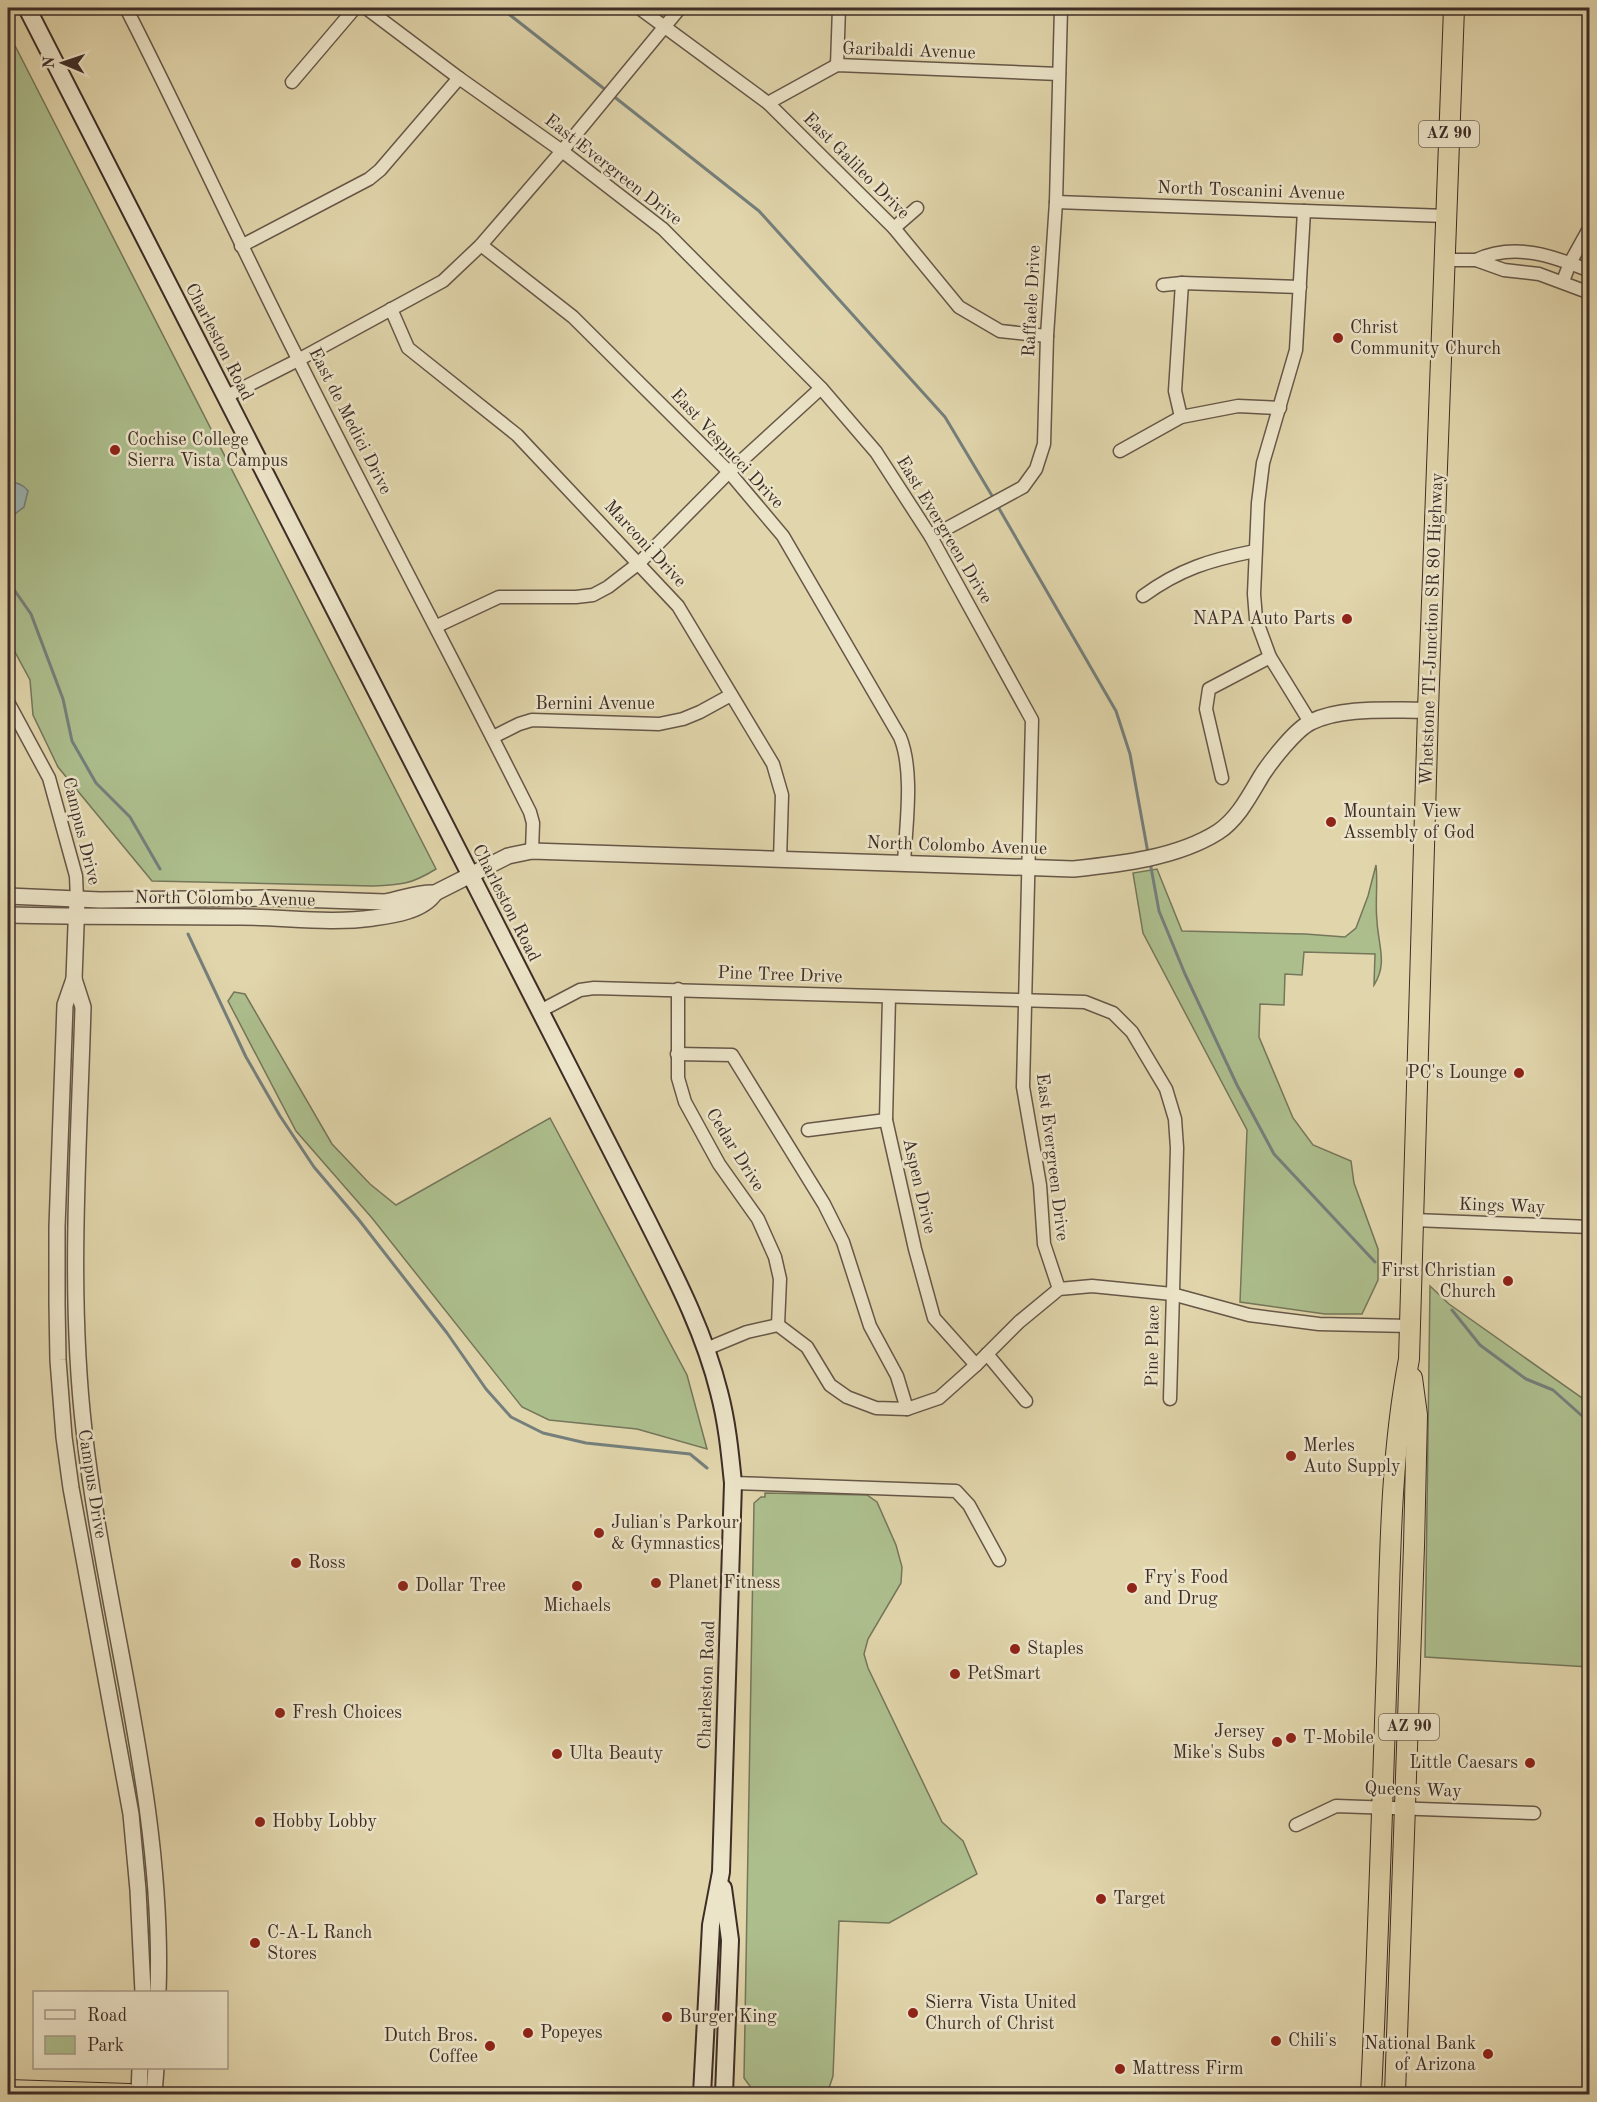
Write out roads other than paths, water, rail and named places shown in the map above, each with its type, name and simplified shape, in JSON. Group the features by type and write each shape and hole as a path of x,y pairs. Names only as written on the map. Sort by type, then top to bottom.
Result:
{"highway":[{"name":"Whetstone TI-Junction SR 80 Highway","path":"1371,2094 1392,1523 1399,1411 1409,1359 1428,711 1454,8"},
{"name":"Whetstone TI-Junction SR 80 Highway","path":"1395,2094 1417,1415 1409,1359"},
{"path":"8,2090 129,2094"}],"main road":[{"name":"Charleston Road","path":"27,8 646,1218 688,1302 706,1348 719,1391 729,1439 733,1484 721,1872 711,1925 702,2094"},
{"name":"Charleston Road","path":"721,1872 730,1940 724,2094"}],"street":[{"name":"East de Medici Drive","path":"126,8 177,107 241,246 298,360 437,626 530,812 533,823 532,851"},
{"path":"292,82 355,8"},
{"name":"East Evergreen Drive","path":"366,8 562,151 663,229 821,388 876,452 931,537 1032,720 1023,1088 1040,1185 1044,1244 1059,1289"},
{"name":"East Galileo Drive","path":"639,8 768,103 894,228 959,307 1000,332 1047,336"},
{"path":"225,397 443,281 481,245 680,8"},
{"path":"837,65 839,8"},
{"name":"Raffaele Drive","path":"931,537 1023,487 1036,469 1044,444 1047,336 1056,202 1061,8"},
{"name":"Garibaldi Avenue","path":"768,103 837,65 1059,74"},
{"path":"241,246 369,179 380,170 459,78"},
{"name":"North Toscanini Avenue","path":"1056,202 1446,216"},
{"path":"894,228 916,207"},
{"path":"1305,211 1296,350 1263,463 1255,551 1254,594 1256,619 1270,657 1310,722"},
{"path":"1563,281 1590,227"},
{"name":"East Vespucci Drive","path":"481,245 573,316 729,472 783,536 906,751 908,770 904,863"},
{"path":"1476,260 1507,251 1528,252 1590,271"},
{"path":"1445,260 1476,260 1504,270 1539,274 1563,281 1590,293"},
{"path":"1163,285 1182,283 1300,287"},
{"path":"1180,417 1175,391 1182,283"},
{"name":"Marconi Drive","path":"391,309 408,348 518,435 678,606 773,764 782,795 780,860"},
{"path":"437,626 499,597 576,597 593,594 608,587 639,563 729,472 821,388"},
{"path":"1120,451 1180,417 1239,405 1280,408"},
{"path":"1143,596 1166,579 1191,568 1219,558 1255,551"},
{"path":"1222,778 1206,709 1209,689 1270,657"},
{"name":"Bernini Avenue","path":"493,737 532,720 659,724 683,719 731,695"},
{"name":"Campus Drive","path":"8,702 48,778 76,876 74,979 65,1005 57,1227 58,1360 64,1437 71,1488 131,1814 138,1890 142,1991"},
{"name":"North Colombo Avenue","path":"8,915 268,917 346,920 373,918 410,910 429,902 435,893 508,856 532,851 1073,869 1119,864 1152,857 1195,843 1220,831 1240,811 1273,757 1310,722 1363,711 1428,711"},
{"name":"North Colombo Avenue","path":"8,896 77,899 269,898 385,902 401,900 424,892 435,893"},
{"name":"Campus Drive","path":"74,979 83,1007 76,1323 80,1389 101,1546 146,1793 160,1940 158,1991"},
{"name":"Pine Tree Drive","path":"540,1011 580,990 678,989 1085,1002 1113,1013 1132,1032 1166,1089 1175,1119 1177,1148 1172,1294"},
{"name":"Cedar Drive","path":"678,989 678,1078 685,1102 719,1164 758,1219 775,1257 780,1279 778,1325"},
{"name":"Aspen Drive","path":"889,997 886,1120 915,1249 934,1318 976,1365"},
{"path":"677,1054 732,1055 824,1204 843,1242 870,1326 897,1376 908,1409"},
{"path":"808,1130 886,1120"},
{"name":"Kings Way","path":"1413,1220 1590,1227"},
{"path":"706,1348 747,1332 778,1325 807,1347 830,1385 847,1397 876,1408 908,1409 939,1398 1019,1322 1059,1289 1092,1286 1172,1294 1249,1316 1318,1324 1410,1326"},
{"name":"Pine Place","path":"1170,1399 1172,1294"},
{"path":"987,1354 1026,1401"},
{"path":"733,1484 956,1491 969,1505 999,1560"},
{"name":"Queens Way","path":"1296,1825 1336,1806 1533,1813"},
{"path":"139,2094 140,2069"},
{"path":"154,2094 156,2069"}],"water":[{"path":"8,482 20,484 28,491 24,507 8,519"}],"waterway":[{"path":"501,8 607,91"},
{"path":"612,95 759,211 945,417 994,499"},
{"path":"997,505 1116,711 1130,754 1148,853"},
{"path":"8,581 31,614 63,699 72,741 96,783 130,817 160,869"},
{"path":"1150,862 1159,911 1185,974 1237,1085 1274,1154 1375,1262"},
{"path":"188,934 246,1057 280,1116 314,1167 359,1220 447,1333 486,1389 511,1417 543,1433 586,1443 690,1454 707,1468"},
{"path":"1452,1310 1480,1345 1526,1379 1553,1390 1590,1423"}],"place":[{"name":"Christ Community Church","path":"1338,338"},
{"name":"Cochise College Sierra Vista Campus","path":"115,450"},
{"name":"NAPA Auto Parts","path":"1347,619"},
{"name":"Mountain View Assembly of God","path":"1331,822"},
{"name":"PC's Lounge","path":"1519,1073"},
{"name":"First Christian Church","path":"1508,1281"},
{"name":"Merles Auto Supply","path":"1291,1456"},
{"name":"Julian's Parkour & Gymnastics","path":"599,1533"},
{"name":"Ross","path":"296,1563"},
{"name":"Planet Fitness","path":"656,1583"},
{"name":"Dollar Tree","path":"403,1586"},
{"name":"Michaels","path":"577,1586"},
{"name":"Fry's Food and Drug","path":"1132,1588"},
{"name":"Staples","path":"1015,1649"},
{"name":"PetSmart","path":"955,1674"},
{"name":"Fresh Choices","path":"280,1713"},
{"name":"T-Mobile","path":"1291,1738"},
{"name":"Jersey Mike's Subs","path":"1277,1742"},
{"name":"Ulta Beauty","path":"557,1754"},
{"name":"Little Caesars","path":"1530,1763"},
{"name":"Hobby Lobby","path":"260,1822"},
{"name":"Target","path":"1101,1899"},
{"name":"C-A-L Ranch Stores","path":"255,1943"},
{"name":"Sierra Vista United Church of Christ","path":"913,2013"},
{"name":"Burger King","path":"667,2017"},
{"name":"Popeyes","path":"528,2033"},
{"name":"Chili's","path":"1276,2041"},
{"name":"Dutch Bros. Coffee","path":"490,2046"},
{"name":"National Bank of Arizona","path":"1488,2054"},
{"name":"Mattress Firm","path":"1120,2069"}]}
